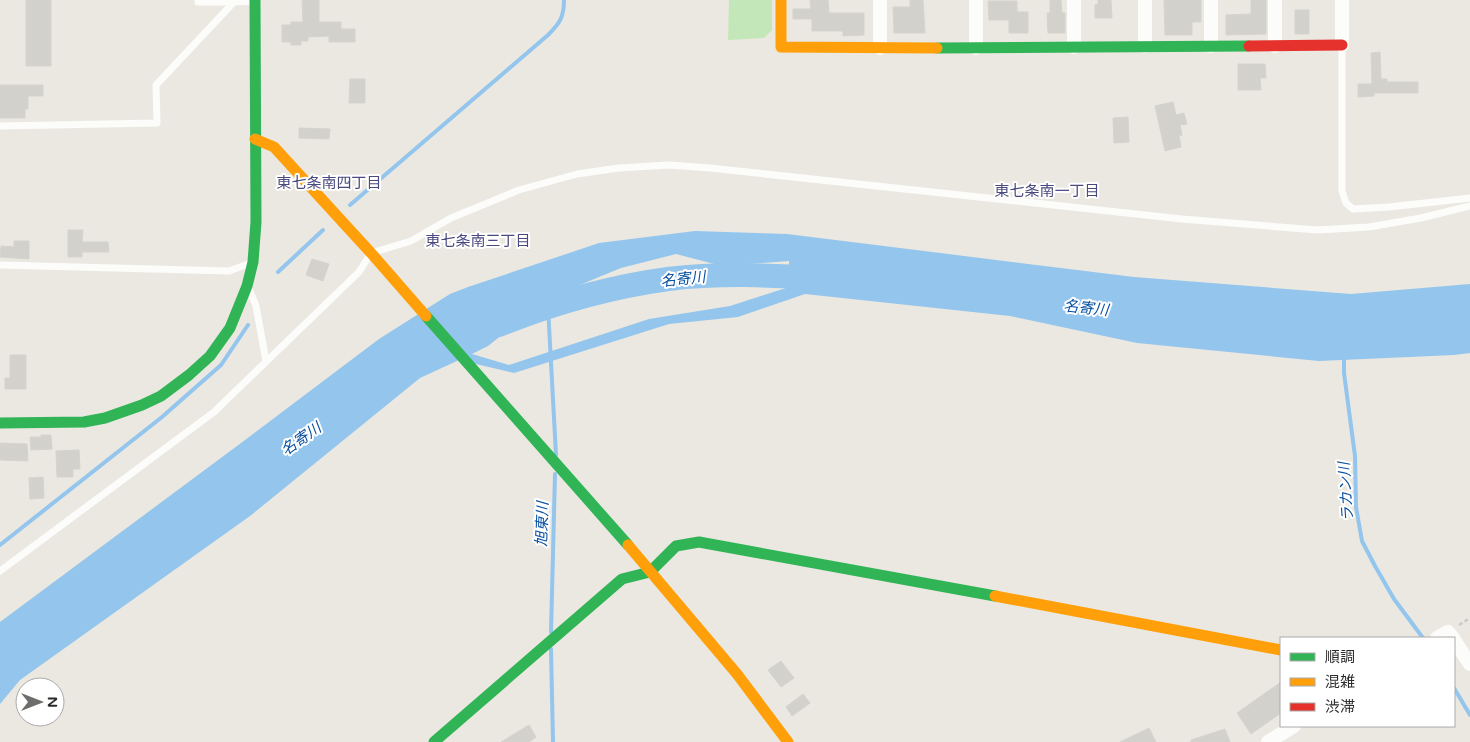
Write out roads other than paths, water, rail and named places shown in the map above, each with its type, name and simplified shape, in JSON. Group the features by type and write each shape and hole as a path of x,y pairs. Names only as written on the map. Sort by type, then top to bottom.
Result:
{"street":[{"path":"781,0 781,47 880,48 1342,45 1342,0"},
{"path":"880,0 880,48"},
{"path":"976,0 976,48"},
{"path":"1074,0 1074,47"},
{"path":"1145,0 1145,46"},
{"path":"1210,46 1211,0"},
{"path":"1274,46 1275,0"},
{"path":"0,423 84,422 105,418 142,405 161,396 190,375 210,356 230,328 248,286 253,262 256,222 255,1"},
{"path":"255,139 274,146 372,253 636,555 736,674 788,742"},
{"path":"434,742 622,579 650,572 676,546 699,542 1280,650"},
{"path":"1439,637 1448,632 1452,637"},
{"path":"1455,642 1470,664"},
{"path":"1268,742 1292,727"}],"lane":[{"path":"198,0 198,2 255,1"},
{"path":"0,126 157,123 156,84 234,2"},
{"path":"1342,45 1342,191 1346,203 1353,209 1470,198"},
{"path":"0,571 214,412 359,272 372,253 410,241 451,218 518,190 577,174 619,168 669,165 829,180 1182,219 1317,230 1369,226 1420,218 1470,206"},
{"path":"0,264 229,271 253,262"},
{"path":"248,286 256,306 266,362"}],"water":[{"path":"695,231 787,234 1134,277 1351,294 1470,284 1470,353 1319,361 1137,343 1010,316 805,294 738,317 669,324 514,373 459,360 420,378 250,516 24,677 15,677 15,686 0,704 0,622 379,339 450,294 599,243","holes":["676,254 722,266 789,261 789,287 730,306 649,319 509,365 472,354 488,346 548,298 621,268"]}],"waterway":[{"path":"350,205 548,35 556,27 560,19 564,0"},
{"path":"278,272 323,230"},
{"name":"名寄川","path":"499,325 582,297 625,286 668,279 745,275 821,278"},
{"name":"旭東川","path":"548,307 556,455"},
{"path":"0,545 162,417 221,365 248,325"},
{"name":"ラカン川","path":"1344,355 1344,373 1355,456 1356,507 1362,541 1394,599 1422,637"},
{"name":"旭東川","path":"551,632 555,474"},
{"name":"旭東川","path":"551,649 553,742"},
{"name":"ラカン川","path":"1455,690 1470,715"}],"district":[{"name":"東七条南四丁目","path":"329,183"},
{"name":"東七条南一丁目","path":"1047,191"},
{"name":"東七条南三丁目","path":"478,241"}]}
